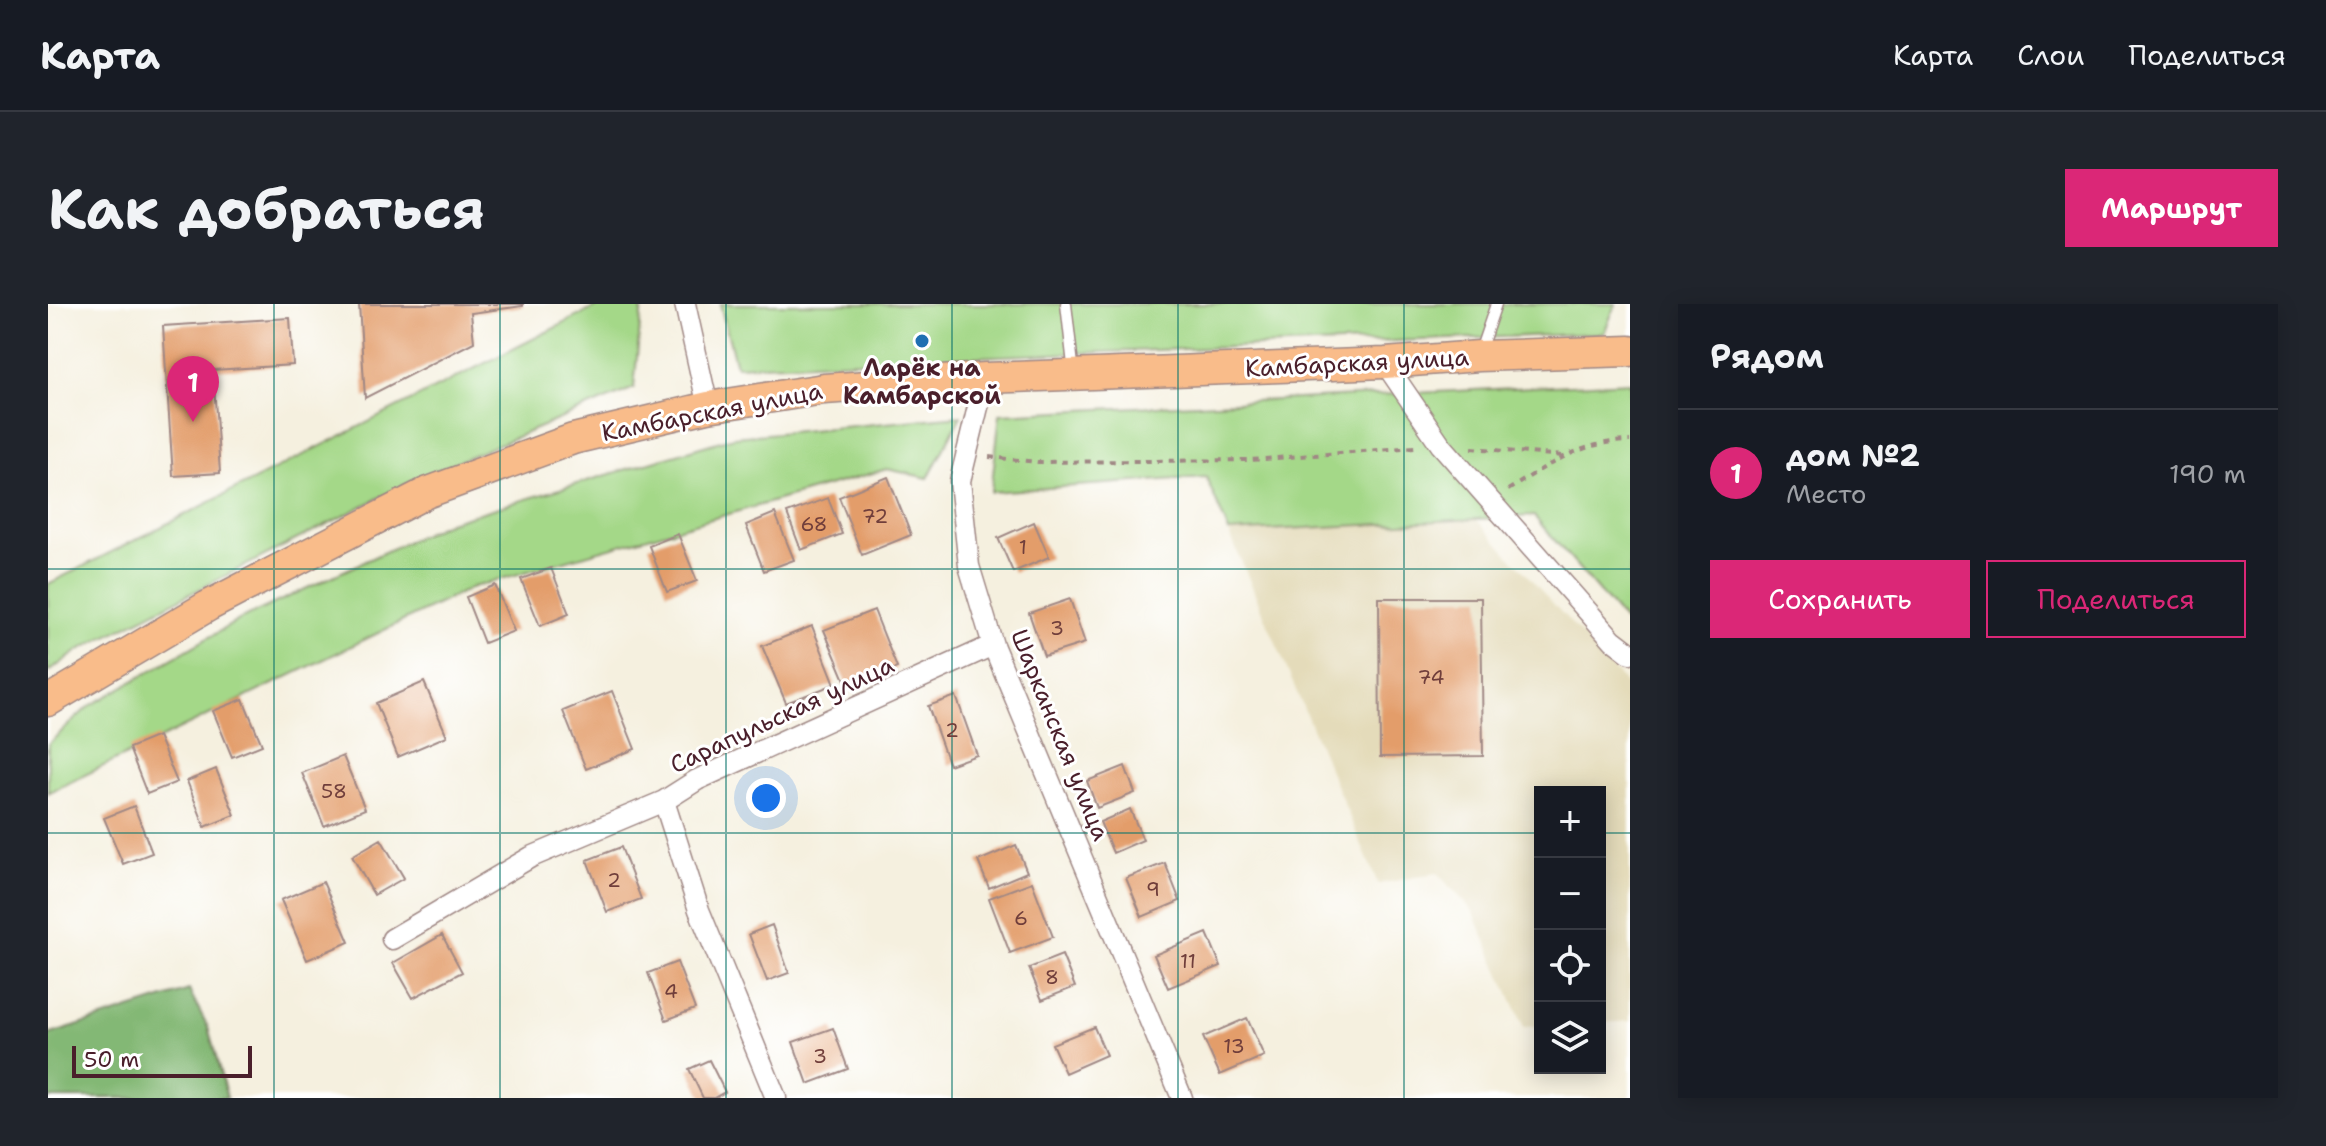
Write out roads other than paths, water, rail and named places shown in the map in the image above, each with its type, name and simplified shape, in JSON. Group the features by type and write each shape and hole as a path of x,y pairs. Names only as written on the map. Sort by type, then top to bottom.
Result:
{"main road":[{"name":"Камбарская улица","path":"48,701 208,606 426,493 573,439 708,407 824,389 985,378 1630,351"}],"street":[{"path":"685,304 708,407"},
{"path":"1385,363 1441,445 1489,502 1613,640 1630,653"},
{"name":"Шарканская улица","path":"985,378 960,481 969,566 993,645 1182,1098"},
{"name":"Сарапульская улица","path":"776,1098 699,910 664,801 697,780 993,645"},
{"path":"392,939 531,857 664,801"}],"lane":[{"path":"1066,304 1074,375"},
{"path":"1479,356 1496,304"}],"place":[{"name":"Ларёк на Камбарской","path":"922,341"},
{"name":"дом №2","path":"193,422"}]}
